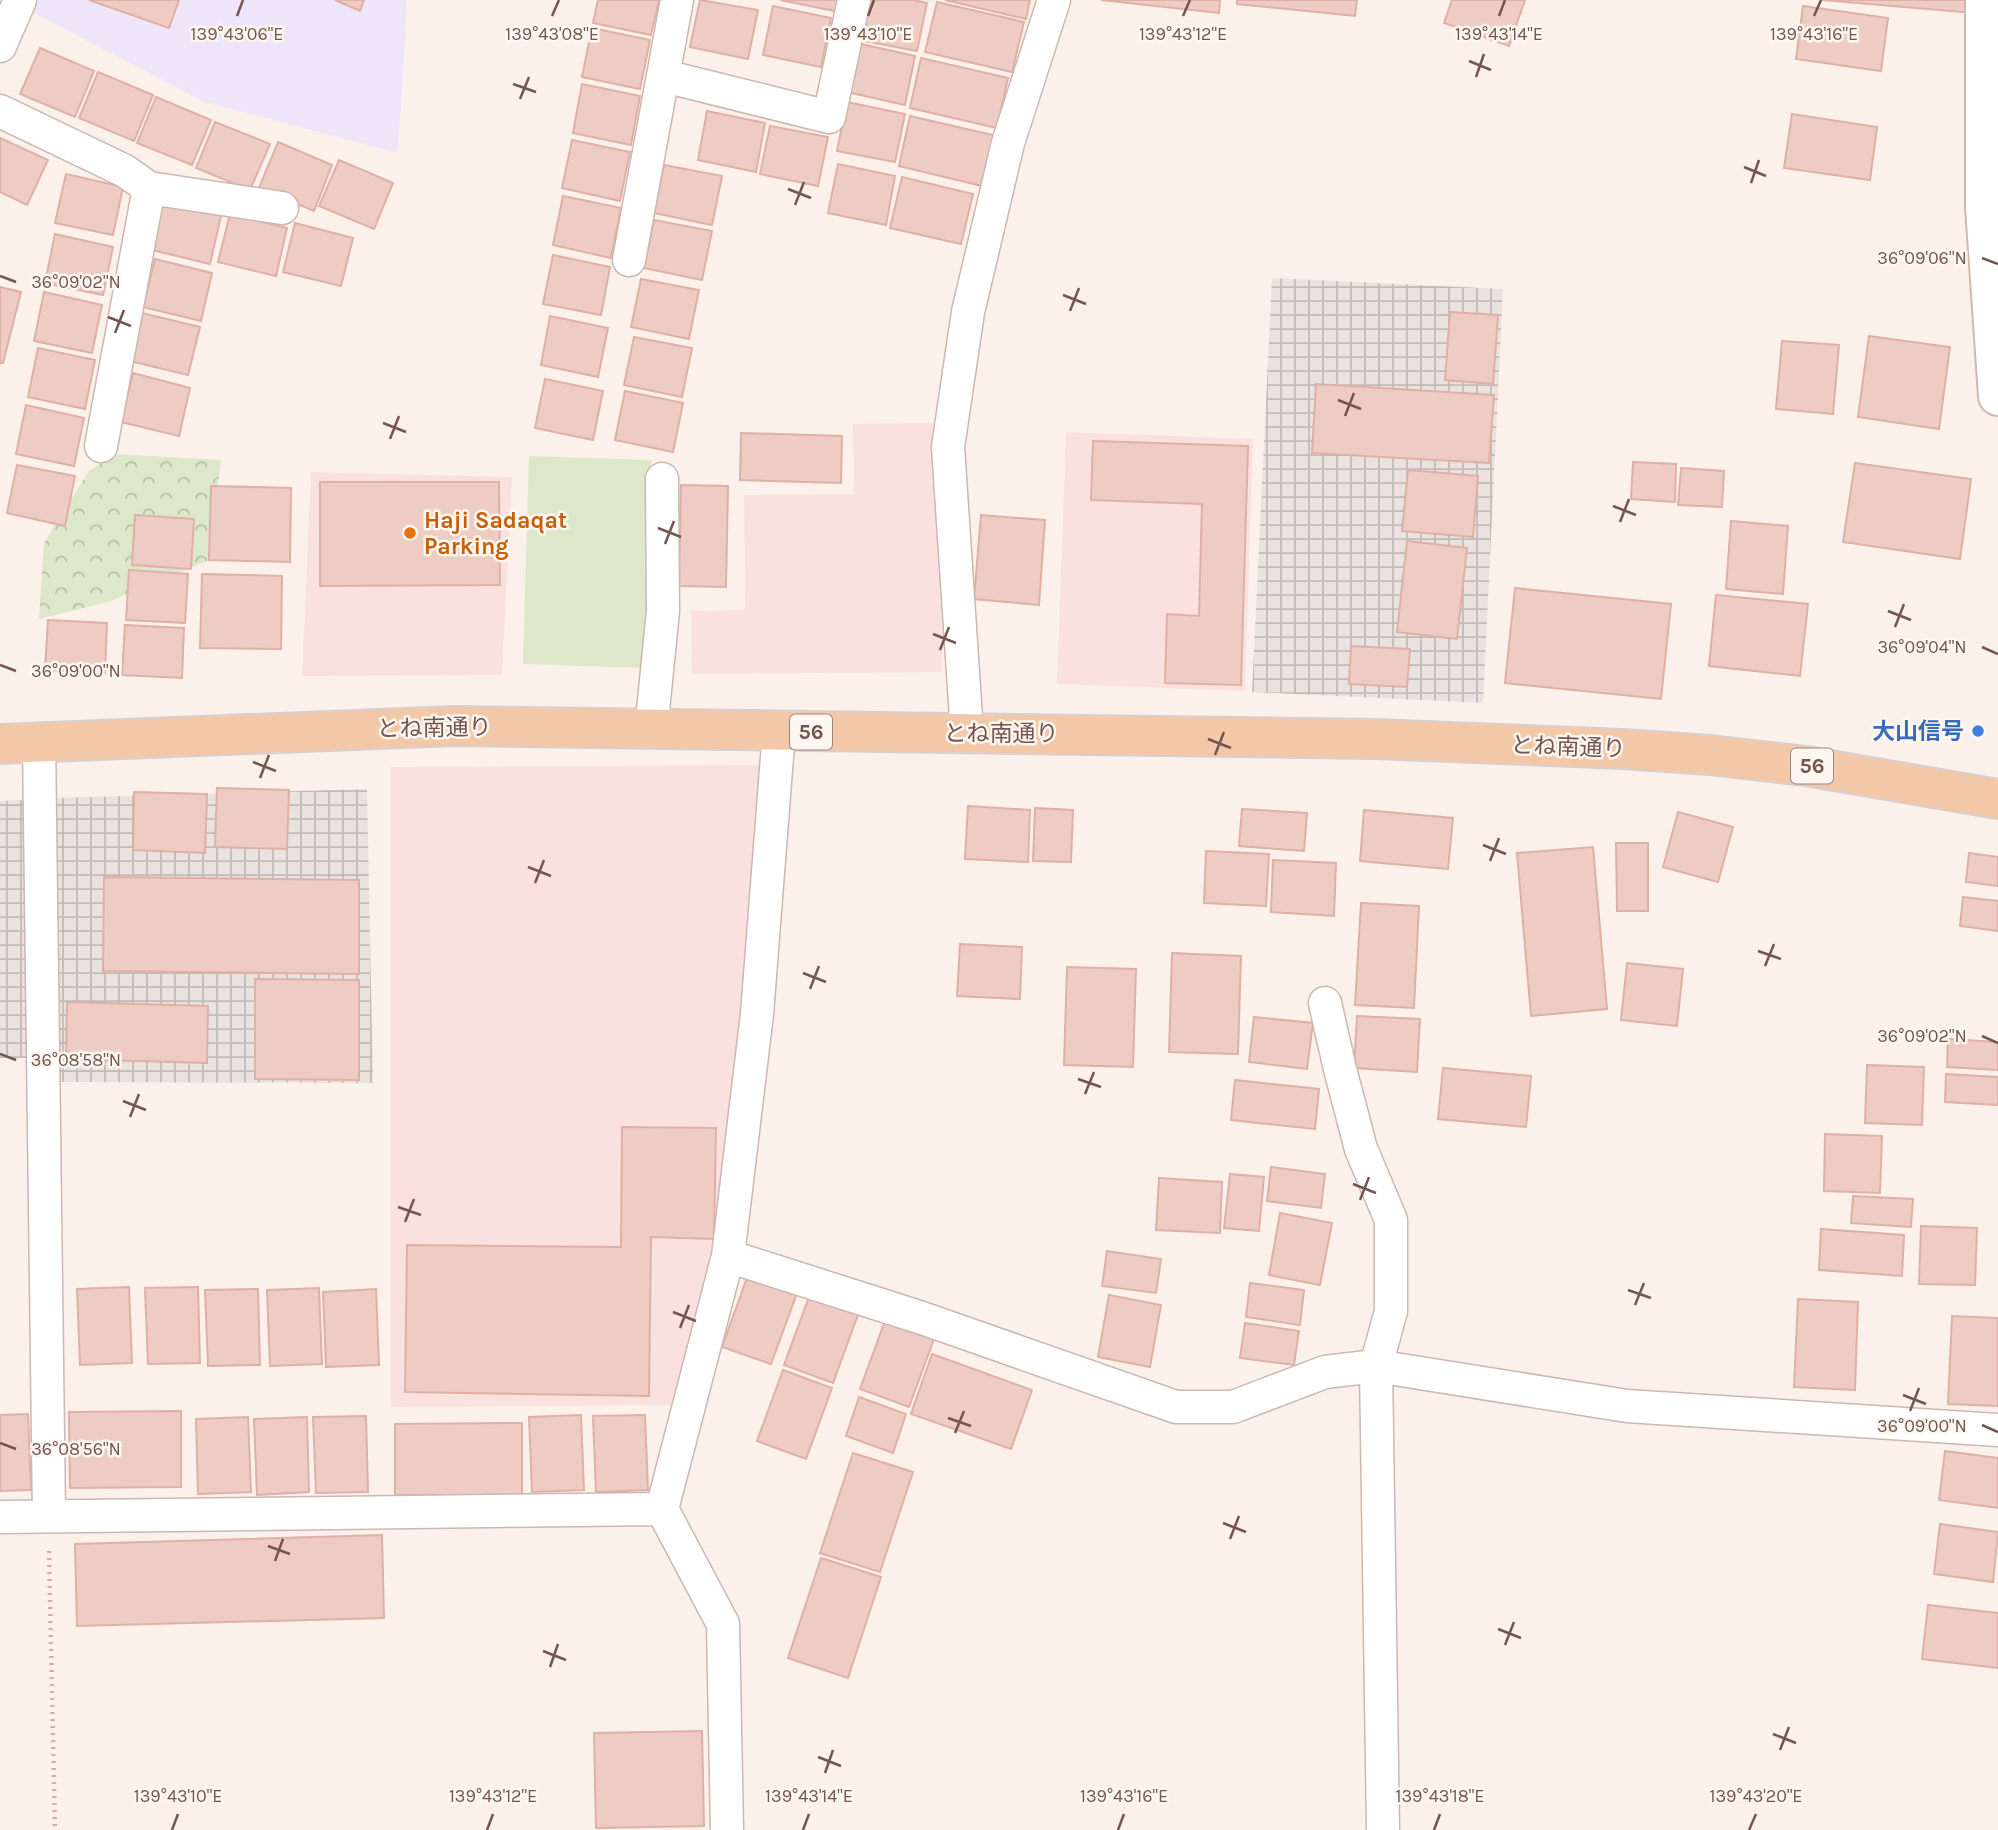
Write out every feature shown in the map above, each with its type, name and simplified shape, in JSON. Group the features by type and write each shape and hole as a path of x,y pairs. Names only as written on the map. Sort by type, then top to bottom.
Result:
{"main road":[{"name":"とね南通り","path":"0,744 454,726 1362,738 1623,748 1806,766 1998,799"}],"street":[{"path":"0,46 20,0"},
{"path":"629,260 677,0"},
{"path":"664,76 829,117 854,0"},
{"path":"967,733 948,447 968,312 1008,143 1054,0"},
{"path":"1985,0 1985,207 1998,396"},
{"path":"0,111 125,171 149,188 282,208"},
{"path":"101,446 149,188"},
{"path":"650,730 663,611 662,479"},
{"path":"727,1830 723,1624 662,1509 729,1256 757,1014 779,731"},
{"path":"39,741 49,1516"},
{"path":"1325,1003 1362,1149 1391,1220 1391,1311 1376,1366 1382,1830"},
{"path":"729,1256 922,1318 1176,1407 1233,1407 1325,1372 1376,1366 1628,1406 1998,1430"},
{"path":"0,1517 662,1509"}],"path":[{"path":"49,1516 55,1830"}],"shaded area":[{"path":"20,0 407,0 398,153 205,102 18,5"},
{"path":"1272,278 1503,289 1483,703 1252,692"},
{"path":"939,423 942,672 692,674 691,611 745,610 744,495 854,494 853,424"},
{"path":"1066,432 1253,439 1245,691 1057,684"},
{"path":"311,472 512,477 502,675 302,676"},
{"path":"761,765 728,1256 689,1405 391,1407 391,767"},
{"path":"367,789 373,1083 58,1082 53,798"},
{"path":"25,800 27,1058 0,1058 0,801"}],"green space":[{"path":"116,454 221,460 209,560 108,602 39,619 44,543 89,471"},
{"path":"529,456 651,460 645,668 523,664"}],"building":[{"path":"89,0 179,0 169,28"},
{"path":"335,0 364,0 360,11"},
{"path":"598,0 659,0 651,35 593,23"},
{"path":"700,0 758,10 748,59 690,47"},
{"path":"780,0 838,0 835,11"},
{"path":"866,0 913,0 927,3 917,51 859,40"},
{"path":"945,0 1030,0 1026,19"},
{"path":"1101,0 1220,0 1219,13"},
{"path":"1237,0 1357,0 1355,16 1237,4"},
{"path":"1452,0 1525,0 1509,46 1444,23"},
{"path":"1822,0 1985,0 1985,14"},
{"path":"937,2 1024,22 1012,72 925,52"},
{"path":"773,6 831,18 821,67 763,55"},
{"path":"1803,6 1888,18 1881,71 1796,59"},
{"path":"592,28 650,40 640,89 582,77"},
{"path":"857,43 915,56 905,105 847,92"},
{"path":"40,48 94,71 75,117 20,94"},
{"path":"921,58 1008,78 997,128 910,108"},
{"path":"98,72 153,95 134,141 79,118"},
{"path":"582,84 640,96 631,145 573,133"},
{"path":"156,97 211,120 192,165 137,143"},
{"path":"847,102 905,114 895,162 837,151"},
{"path":"707,111 765,123 756,172 698,160"},
{"path":"1792,114 1877,127 1870,180 1784,168"},
{"path":"910,116 997,136 986,187 899,166"},
{"path":"215,122 270,144 250,190 196,168"},
{"path":"770,126 828,137 818,186 760,174"},
{"path":"0,138 48,160 27,205 0,192"},
{"path":"572,140 630,152 620,201 562,188"},
{"path":"278,142 332,165 314,211 259,188"},
{"path":"339,160 393,183 374,229 319,206"},
{"path":"838,164 895,176 886,225 828,213"},
{"path":"664,165 722,176 712,225 654,213"},
{"path":"66,174 123,187 113,235 55,223"},
{"path":"902,177 973,194 961,244 890,228"},
{"path":"563,196 621,208 611,258 553,245"},
{"path":"163,202 221,216 210,264 152,250"},
{"path":"230,214 287,228 276,276 218,262"},
{"path":"654,220 712,231 702,280 644,268"},
{"path":"295,223 353,238 341,286 283,272"},
{"path":"55,234 113,247 103,295 45,283"},
{"path":"553,255 610,267 601,315 543,304"},
{"path":"155,259 212,273 201,321 143,307"},
{"path":"641,279 699,290 689,339 631,327"},
{"path":"0,287 21,292 3,363 0,363"},
{"path":"44,292 102,305 92,353 34,341"},
{"path":"1450,312 1498,315 1493,384 1445,380"},
{"path":"142,313 200,327 188,375 130,361"},
{"path":"550,316 608,328 598,377 541,365"},
{"path":"1869,336 1950,347 1939,429 1858,417"},
{"path":"634,337 692,348 682,397 624,385"},
{"path":"1782,341 1839,345 1833,414 1776,409"},
{"path":"38,348 95,360 85,409 28,397"},
{"path":"133,373 190,388 179,436 121,422"},
{"path":"545,379 603,391 593,440 535,428"},
{"path":"1316,384 1494,395 1489,463 1312,453"},
{"path":"625,391 683,403 673,452 615,440"},
{"path":"26,405 84,418 74,466 16,454"},
{"path":"741,433 842,436 841,483 740,480"},
{"path":"1093,441 1248,446 1241,685 1165,683 1167,614 1199,616 1202,504 1091,500"},
{"path":"1633,462 1676,464 1675,502 1631,499"},
{"path":"1855,463 1971,479 1960,559 1843,542"},
{"path":"17,465 75,476 65,526 7,513"},
{"path":"1681,468 1724,471 1722,507 1678,505"},
{"path":"1408,470 1478,476 1473,537 1402,531"},
{"name":"Haji Sadaqat Parking","path":"320,482 499,482 500,585 320,586"},
{"path":"681,485 728,486 726,587 679,586"},
{"path":"211,486 291,488 290,562 209,560"},
{"path":"135,515 194,519 191,569 132,565"},
{"path":"981,515 1045,520 1039,605 974,599"},
{"path":"1731,521 1788,526 1783,594 1726,589"},
{"path":"1407,541 1467,548 1457,639 1397,632"},
{"path":"129,570 188,574 185,623 126,620"},
{"path":"202,574 282,576 281,649 200,648"},
{"path":"1515,588 1671,604 1661,699 1505,683"},
{"path":"1716,595 1808,604 1800,676 1709,666"},
{"path":"48,620 107,623 105,673 45,670"},
{"path":"125,625 184,628 182,678 122,675"},
{"path":"1351,646 1410,649 1407,687 1349,684"},
{"path":"217,788 289,790 287,849 215,847"},
{"path":"134,792 207,794 205,853 133,850"},
{"path":"968,806 1030,810 1028,862 965,859"},
{"path":"1035,808 1073,810 1071,862 1033,861"},
{"path":"1242,809 1307,813 1304,851 1239,846"},
{"path":"1364,810 1453,818 1448,869 1360,861"},
{"path":"1678,812 1733,827 1718,882 1663,867"},
{"path":"1616,843 1648,843 1648,911 1617,911"},
{"path":"1593,847 1607,1009 1531,1016 1517,853"},
{"path":"1206,851 1269,854 1266,906 1204,903"},
{"path":"1969,853 1998,857 1998,886 1966,882"},
{"path":"1273,860 1336,863 1334,916 1271,912"},
{"path":"104,877 359,880 359,974 103,971"},
{"path":"1963,897 1998,901 1998,931 1960,926"},
{"path":"1361,903 1419,906 1414,1008 1355,1005"},
{"path":"960,944 1022,947 1020,999 957,996"},
{"path":"1172,953 1241,956 1238,1054 1169,1052"},
{"path":"1627,963 1683,969 1677,1026 1621,1020"},
{"path":"1067,967 1136,969 1133,1067 1064,1065"},
{"path":"255,979 359,980 359,1080 255,1079"},
{"path":"67,1002 208,1006 207,1063 66,1059"},
{"path":"1357,1016 1420,1019 1417,1072 1354,1068"},
{"path":"1254,1017 1313,1023 1307,1069 1249,1062"},
{"path":"1948,1039 1998,1042 1998,1070 1947,1067"},
{"path":"1867,1065 1924,1067 1922,1125 1865,1123"},
{"path":"1443,1068 1531,1076 1526,1127 1438,1119"},
{"path":"1946,1074 1998,1077 1998,1105 1945,1102"},
{"path":"1235,1080 1319,1089 1315,1129 1231,1120"},
{"path":"622,1127 716,1128 714,1239 651,1237 649,1396 405,1392 407,1245 621,1247"},
{"path":"1825,1134 1882,1136 1880,1193 1824,1191"},
{"path":"1271,1167 1325,1174 1321,1208 1267,1201"},
{"path":"1230,1174 1264,1177 1259,1231 1224,1228"},
{"path":"1159,1178 1222,1182 1220,1233 1156,1230"},
{"path":"1853,1196 1913,1199 1911,1227 1851,1223"},
{"path":"1280,1213 1332,1223 1320,1285 1269,1275"},
{"path":"1921,1226 1977,1228 1975,1285 1919,1284"},
{"path":"1821,1229 1904,1235 1902,1276 1819,1270"},
{"path":"1107,1251 1161,1259 1156,1293 1102,1286"},
{"path":"748,1275 797,1293 771,1364 722,1347"},
{"path":"1250,1283 1304,1290 1300,1325 1246,1317"},
{"path":"129,1287 132,1363 80,1365 77,1289"},
{"path":"198,1287 200,1363 148,1364 145,1288"},
{"path":"319,1288 322,1364 270,1366 267,1290"},
{"path":"258,1289 260,1365 208,1366 205,1290"},
{"path":"376,1289 379,1365 326,1367 323,1292"},
{"path":"810,1294 859,1312 833,1383 784,1365"},
{"path":"1109,1295 1161,1305 1150,1367 1098,1357"},
{"path":"1798,1299 1858,1302 1855,1390 1794,1387"},
{"path":"1952,1316 1998,1318 1998,1406 1948,1404"},
{"path":"886,1318 935,1336 909,1407 860,1389"},
{"path":"1245,1323 1299,1331 1294,1365 1240,1358"},
{"path":"932,1354 1032,1390 1011,1449 911,1414"},
{"path":"783,1370 832,1388 806,1459 757,1441"},
{"path":"859,1397 906,1414 893,1453 846,1436"},
{"path":"181,1411 181,1487 70,1488 69,1412"},
{"path":"28,1414 31,1490 0,1491 0,1415"},
{"path":"581,1415 584,1490 532,1492 529,1417"},
{"path":"645,1415 648,1490 596,1492 593,1416"},
{"path":"366,1416 368,1492 316,1493 313,1417"},
{"path":"248,1417 251,1492 198,1494 196,1419"},
{"path":"307,1417 309,1492 257,1495 254,1419"},
{"path":"522,1423 522,1495 395,1495 395,1424"},
{"path":"1945,1451 1998,1458 1998,1508 1939,1500"},
{"path":"853,1453 913,1472 880,1572 820,1553"},
{"path":"1940,1524 1998,1532 1993,1582 1934,1574"},
{"path":"382,1535 384,1618 77,1626 75,1544"},
{"path":"821,1558 881,1577 848,1678 788,1658"},
{"path":"1928,1605 1998,1613 1998,1668 1922,1659"},
{"path":"702,1731 704,1826 596,1828 594,1733"}],"place":[{"name":"Haji Sadaqat Parking","path":"410,533"},
{"name":"大山信号","path":"1978,731"}]}
